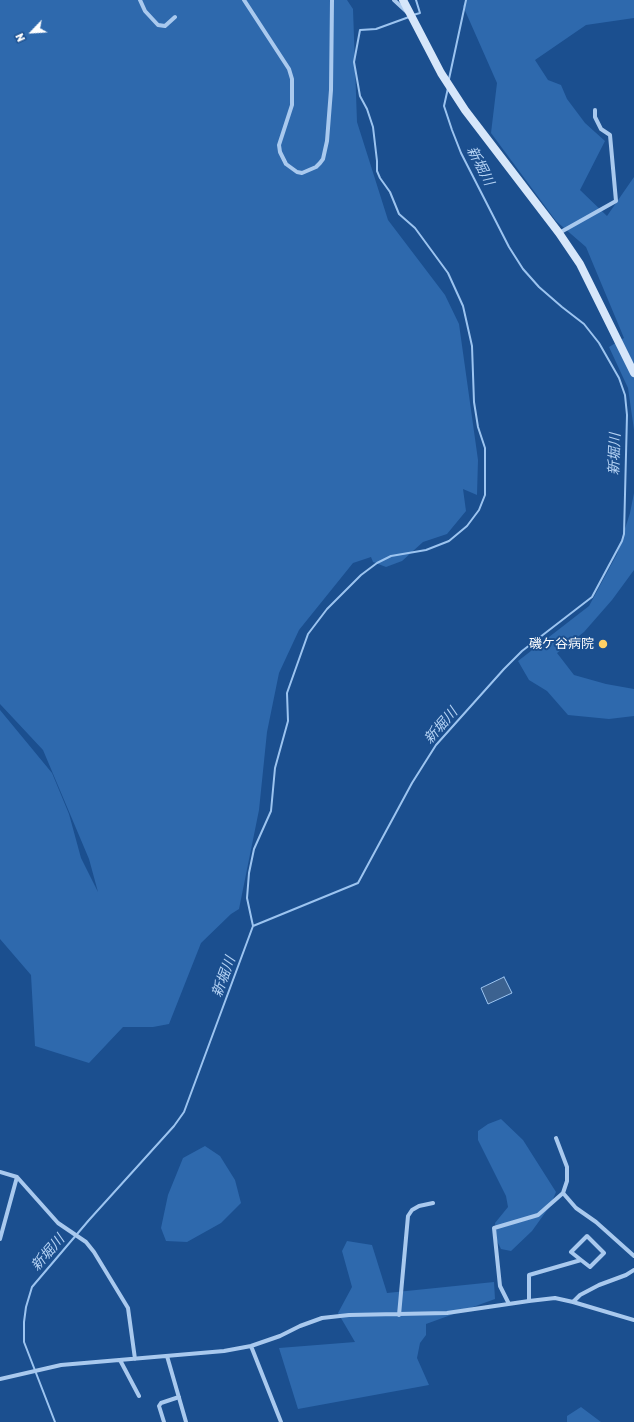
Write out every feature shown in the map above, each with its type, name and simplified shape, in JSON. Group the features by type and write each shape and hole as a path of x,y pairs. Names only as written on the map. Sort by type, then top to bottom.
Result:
{"street":[{"path":"140,0 145,11 158,25 165,26 174,17"},
{"path":"244,0 289,69 292,79 292,105 279,145 280,152 286,164 297,172 302,173 316,167 320,163 323,159 327,141 331,90 332,0"},
{"path":"394,0 411,17"},
{"path":"403,0 441,73 465,110 559,233 580,264 634,373"},
{"path":"559,233 616,201 610,135 601,129 595,118 595,110"},
{"path":"509,1304 500,1286 494,1228 538,1215 563,1193 567,1181 567,1167 556,1138"},
{"path":"0,1172 17,1177 58,1223 86,1242 94,1252 128,1308 135,1359"},
{"path":"0,1239 17,1177"},
{"path":"563,1193 576,1208 596,1222 634,1256"},
{"path":"399,1314 408,1216 415,1208 433,1204"},
{"path":"587,1236 604,1253 590,1268 581,1260 571,1252 587,1236"},
{"path":"529,1301 530,1275 581,1260"},
{"path":"573,1302 580,1295 599,1285 626,1275 634,1270"},
{"path":"0,1379 61,1365 224,1351 251,1346 280,1336 300,1326 322,1318 349,1315 447,1313 555,1298 634,1320"},
{"path":"251,1346 281,1422"},
{"path":"167,1356 186,1422"},
{"path":"120,1360 139,1396"},
{"path":"164,1422 159,1406 178,1397"}],"shaded area":[{"path":"0,0 347,0 353,9 357,122 388,220 445,295 459,324 478,460 477,495 463,489 466,511 447,534 423,542 402,561 386,567 373,562 371,557 353,563 299,630 279,673 267,732 259,810 239,909 231,914 201,943 169,1024 153,1027 123,1027 89,1063 35,1046 31,975 0,939 0,710 52,773 69,814 81,858 98,892 89,859 43,750 0,704"},
{"path":"466,0 634,0 634,18 586,25 535,60 548,80 561,85 567,99 585,123 605,141 580,190 607,216 634,177 634,430 628,388 609,347 624,338 586,247 556,221 491,133 497,83 463,6"},
{"path":"634,493 634,570 612,600 584,632 557,653 574,675 606,684 634,689 634,716 609,719 568,715 547,691 529,680 518,661 589,606 617,554 630,513"},
{"path":"504,977 512,993 488,1004 481,988"},
{"path":"501,1119 523,1140 556,1192 550,1206 532,1231 511,1251 501,1249 497,1241 495,1223 508,1207 506,1196 478,1140 478,1131 488,1124"},
{"path":"205,1146 220,1156 235,1180 241,1203 221,1223 187,1242 166,1241 161,1228 168,1195 183,1158"},
{"path":"347,1241 372,1245 387,1293 494,1282 495,1299 426,1324 426,1335 420,1343 417,1358 429,1385 298,1409 279,1348 355,1342 338,1313 352,1287 342,1251"},
{"path":"581,1407 601,1422 567,1422 567,1416"}],"waterway":[{"path":"413,15 420,13 416,0"},
{"name":"新堀川","path":"449,79 466,0"},
{"path":"253,926 247,898 249,873 254,849 271,811 275,768 288,721 287,693 308,634 327,609 361,575 377,563 391,556 426,550 449,541 467,526 479,510 485,495 485,448 478,427 474,402 472,346 463,306 448,273 415,228 399,214 390,192 380,178 377,171 373,127 367,109 360,96 354,62 360,30 376,29 409,17"},
{"name":"新堀川","path":"253,926 358,883 412,783 436,745 522,651 592,597 622,541 624,534 627,415 625,395 619,378 599,343 584,324 539,287 523,269 509,247 461,153 452,130 444,106 448,88"},
{"name":"新堀川","path":"55,1422 24,1342 26,1307 32,1287 89,1220 174,1126 184,1112 253,926"}],"place":[{"name":"磯ケ谷病院","path":"603,644"}]}
